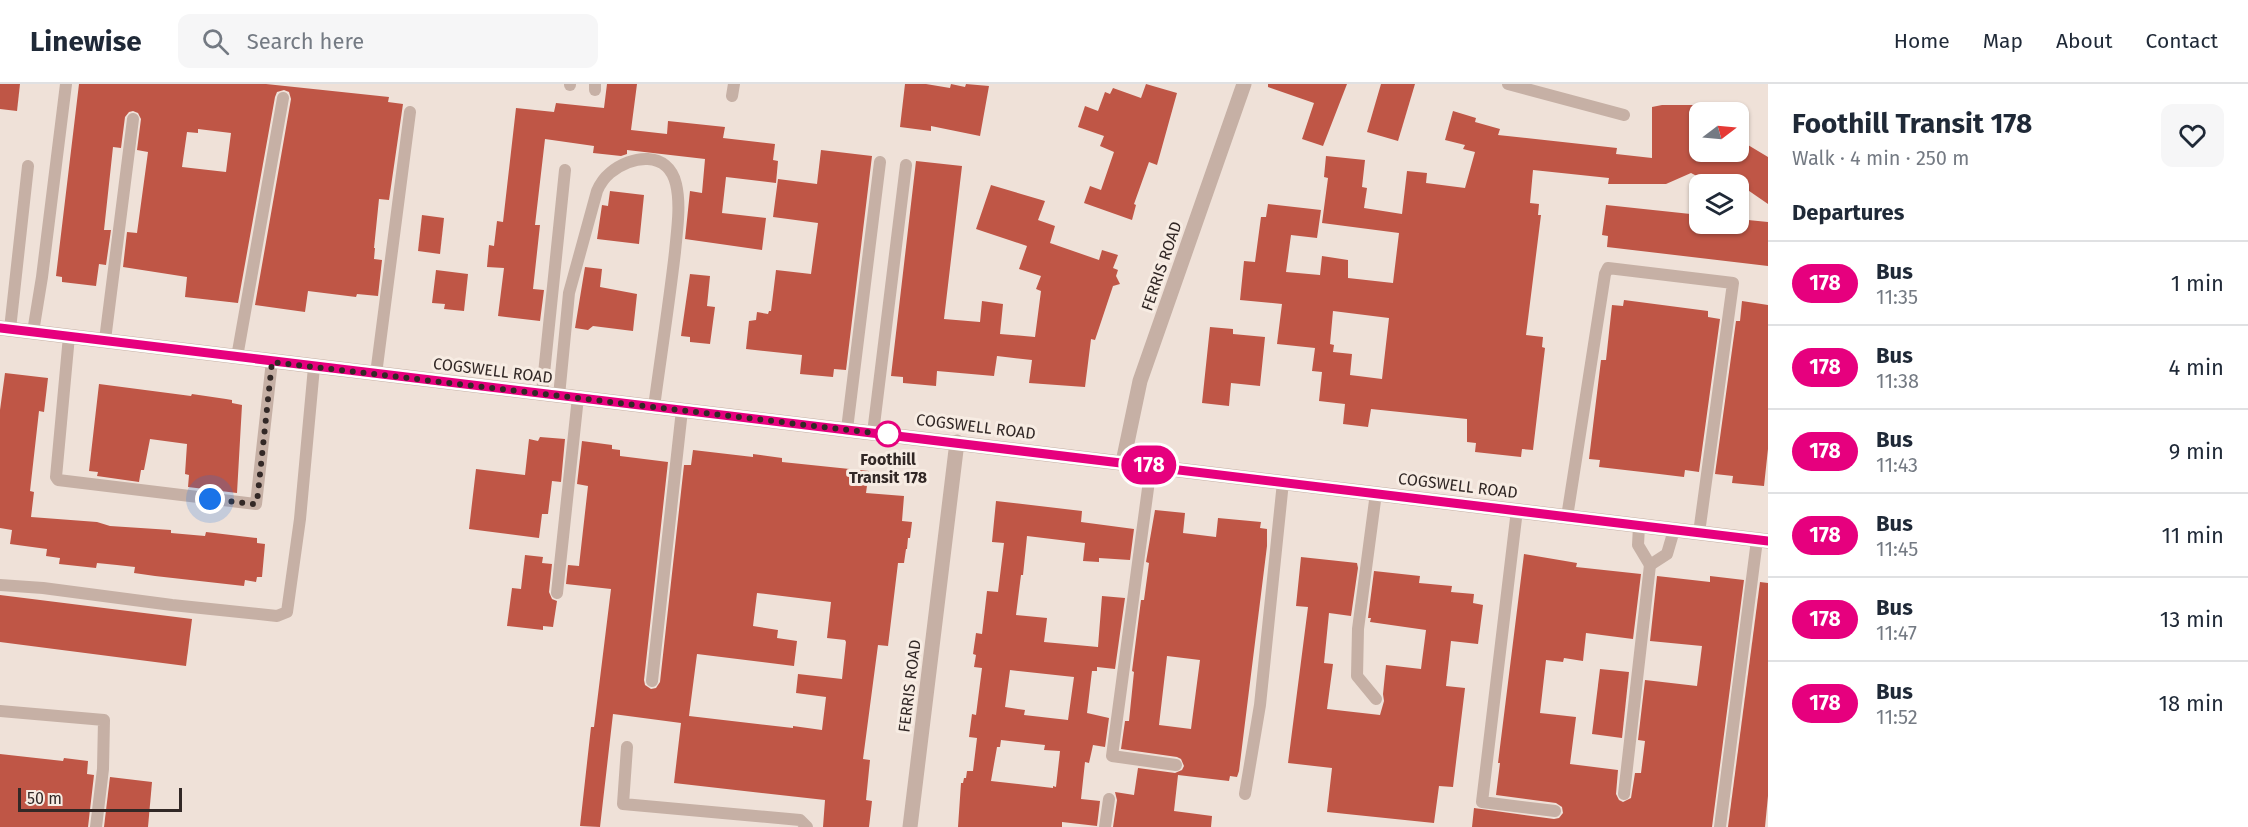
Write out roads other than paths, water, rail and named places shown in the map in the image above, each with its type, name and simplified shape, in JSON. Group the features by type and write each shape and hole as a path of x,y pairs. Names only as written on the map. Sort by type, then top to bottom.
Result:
{"street":[{"name":"FERRIS ROAD","path":"1123,462 1140,381 1244,84"},
{"name":"COGSWELL ROAD","path":"5,328 1763,541"},
{"name":"FERRIS ROAD","path":"910,827 957,442"}],"lane":[{"path":"33,332 66,84"},
{"path":"1508,84 1624,115"},
{"path":"237,357 283,98"},
{"path":"376,374 410,112"},
{"path":"105,340 133,119"},
{"path":"559,396 569,293 597,191 611,171 624,165 654,158 663,162 672,173 676,184 678,205 673,264 654,407"},
{"path":"847,429 880,162"},
{"path":"5,328 28,165"},
{"path":"873,433 906,165"},
{"path":"542,393 565,170"},
{"path":"1567,517 1608,268 1733,283 1699,533"},
{"path":"69,336 56,477 58,480 256,504 272,362"},
{"path":"0,585 43,588 277,616 287,612 300,519 314,366"},
{"path":"557,592 578,398"},
{"path":"652,681 682,410"},
{"path":"1151,466 1112,756 1176,765"},
{"path":"1245,794 1260,705 1283,482"},
{"path":"1376,493 1358,629 1357,676 1376,699"},
{"path":"1517,510 1482,802 1555,811"},
{"path":"1624,794 1650,566 1638,545 1639,526"},
{"path":"1650,566 1667,554 1674,530"},
{"path":"1720,827 1763,541"},
{"path":"0,711 104,720 103,769 96,827"},
{"path":"627,747 623,804 800,820 807,827"},
{"path":"1105,827 1109,799"}],"place":[{"name":"Foothill Transit 178","path":"888,434"}]}
